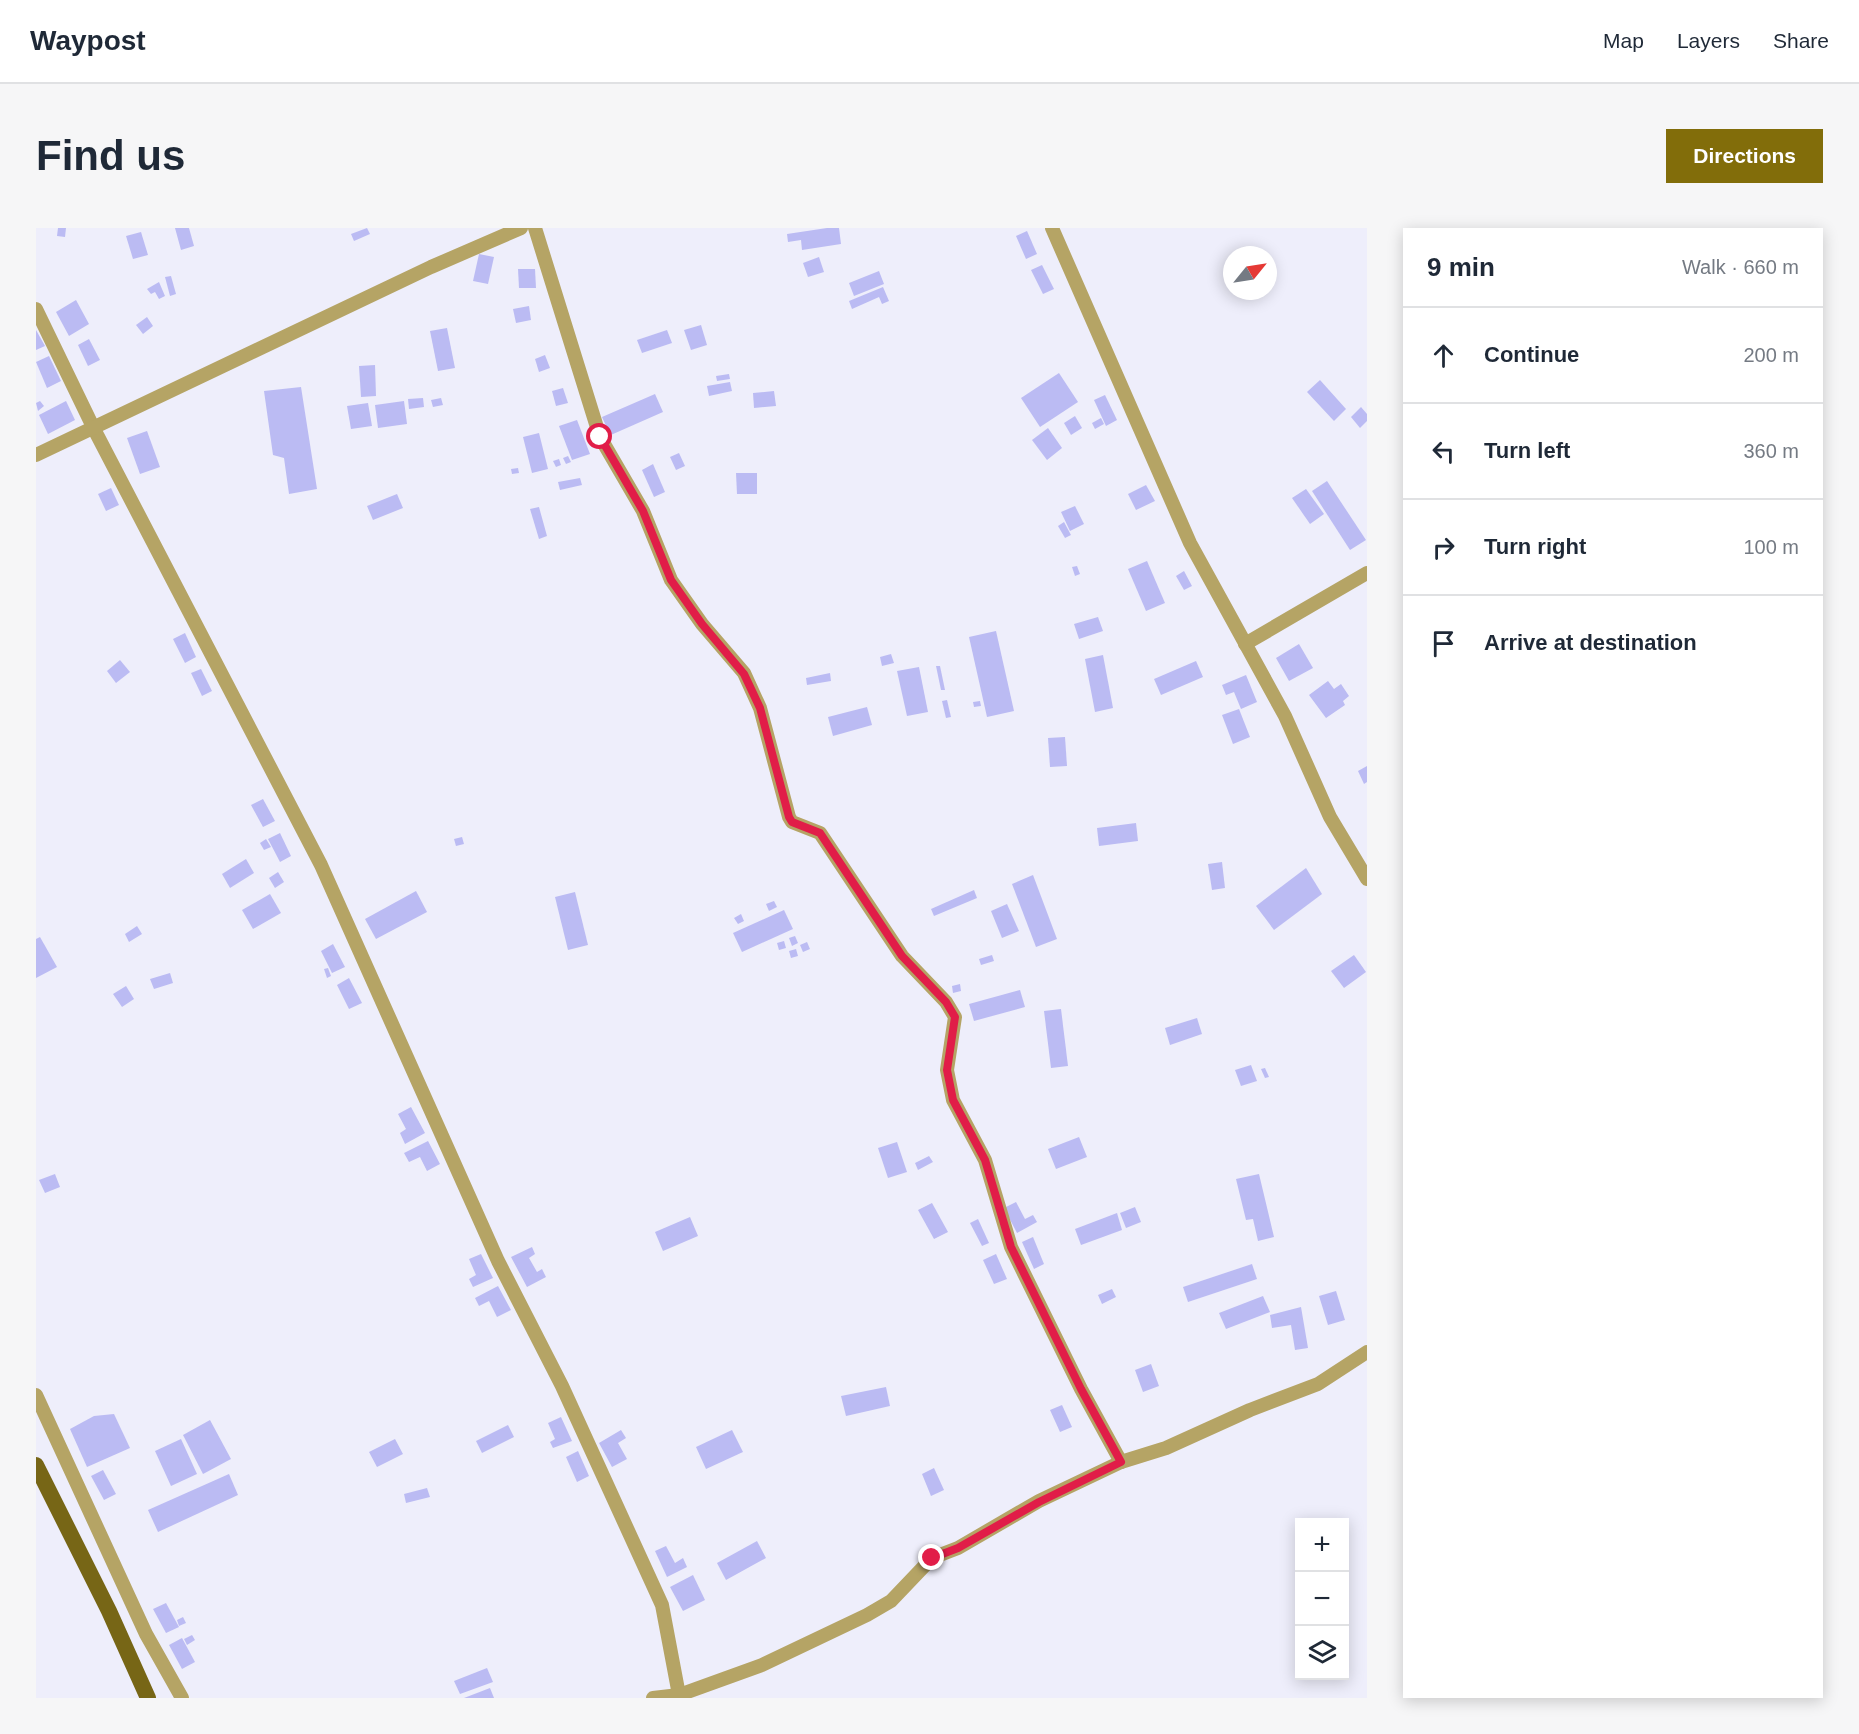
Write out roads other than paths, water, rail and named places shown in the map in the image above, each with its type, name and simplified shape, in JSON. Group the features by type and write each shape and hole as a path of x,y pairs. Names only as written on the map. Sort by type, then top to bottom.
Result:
{"main road":[{"path":"36,1466 109,1611 148,1698"}],"street":[{"path":"36,455 431,267 521,228"},
{"path":"535,228 600,437 643,511 671,580 702,624 744,674 760,708 789,817 792,822 820,833 902,956 946,1002 955,1017 947,1070 953,1100 985,1160 1011,1247 1081,1389 1121,1462"},
{"path":"1052,228 1190,543 1285,716 1330,817 1367,879"},
{"path":"36,309 94,429 321,865 498,1262 562,1386 662,1605 679,1695"},
{"path":"1245,644 1367,573"},
{"path":"653,1698 679,1695 762,1665 867,1615 891,1601 932,1558 958,1548 1039,1502 1121,1462 1166,1448 1250,1410 1318,1384 1367,1352"},
{"path":"36,1395 146,1634 182,1698"}]}
